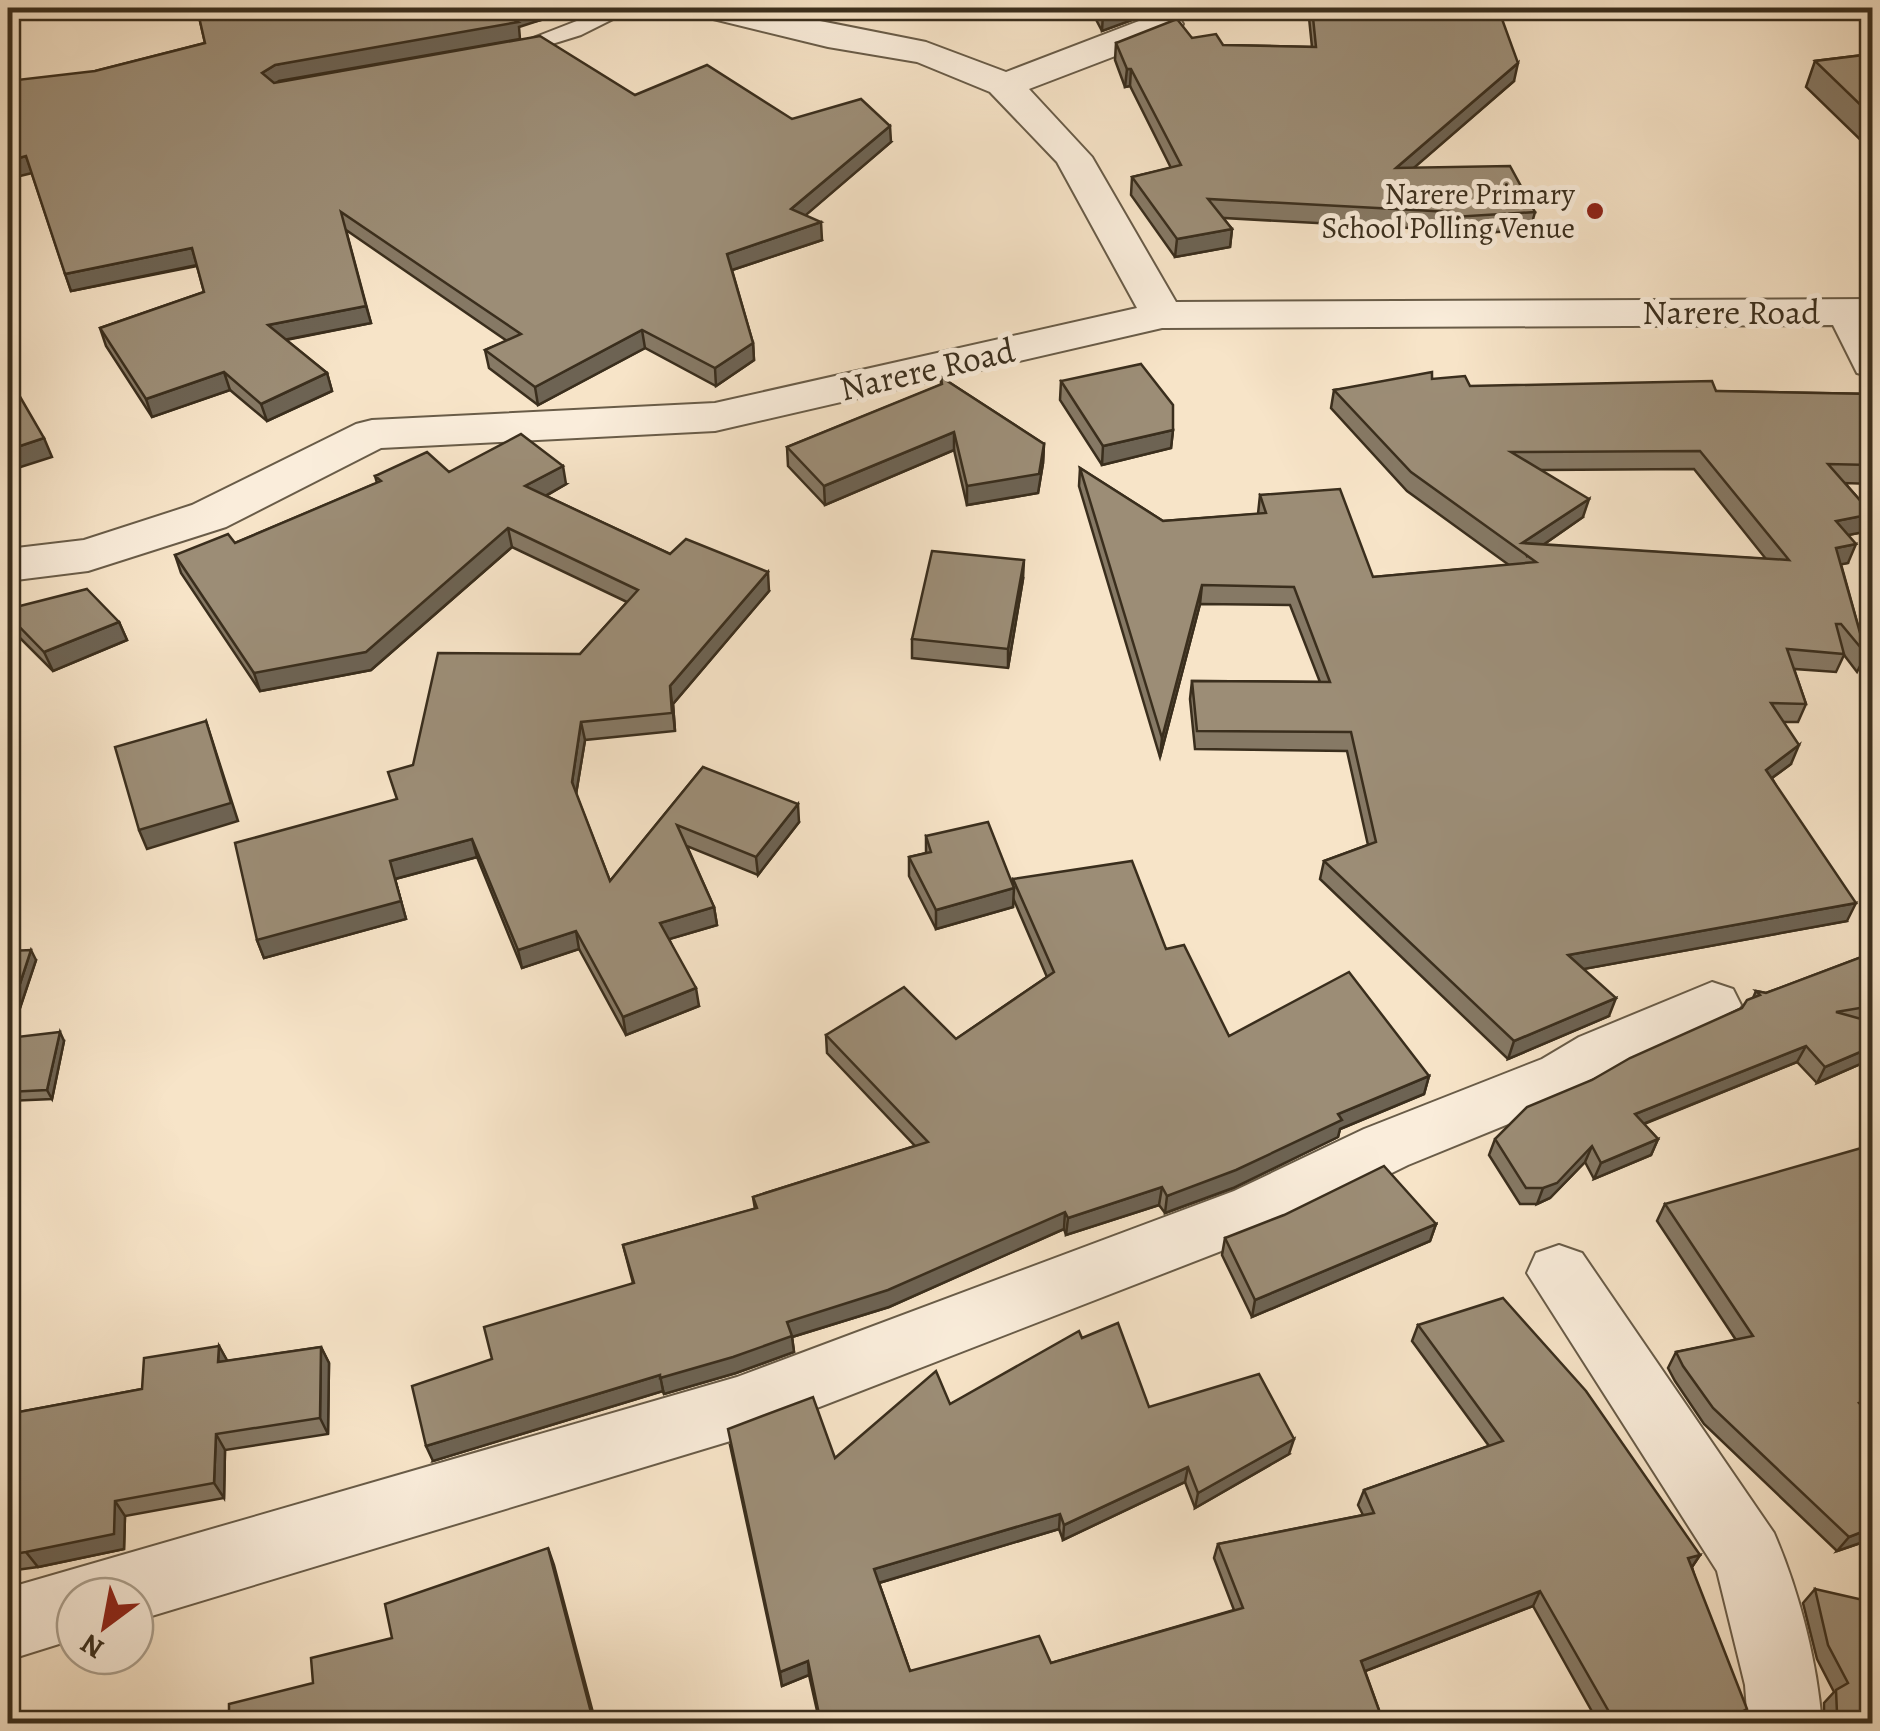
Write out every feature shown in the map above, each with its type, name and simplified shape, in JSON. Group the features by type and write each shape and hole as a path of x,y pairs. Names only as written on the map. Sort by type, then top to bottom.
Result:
{"street":[{"path":"714,8 828,36 926,53 1003,84 1074,157 1162,315"},
{"path":"1003,84 1033,77 1165,24"},
{"path":"1861,312 1872,364"},
{"name":"Narere Road","path":"8,565 88,554 208,516 372,434 716,417 1162,315 1861,312"},
{"path":"155,1580 737,1408 932,1330 1256,1210 1386,1148 1564,1076 1600,1054 1712,1005"},
{"path":"1559,1273 1749,1557 1782,1685 1785,1724"},
{"path":"8,1624 55,1610"}],"lane":[{"path":"484,55 530,47 625,8"}],"building":[{"path":"197,8 526,8 504,14 518,22 275,65 262,73 274,83 540,36 635,95 707,65 792,119 861,99 890,126 791,209 821,222 727,254 753,343 715,368 642,330 535,387 485,350 521,334 341,212 366,306 268,325 327,373 261,404 224,372 146,399 100,328 204,292 192,248 65,274 26,156 8,161 8,81 95,71 205,43"},
{"path":"1099,8 1120,8 1103,14"},
{"path":"1312,8 1498,8 1518,63 1396,168 1510,166 1535,212 1453,217 1451,212 1208,199 1232,229 1177,239 1132,177 1181,165 1116,43 1177,19 1192,38 1216,34 1223,45 1316,47"},
{"path":"1872,54 1872,116 1815,61"},
{"path":"1141,364 1173,405 1173,430 1103,446 1061,381"},
{"path":"1432,372 1432,379 1465,376 1470,386 1712,381 1716,391 1872,394 1872,465 1828,464 1872,514 1836,521 1856,544 1836,548 1866,654 1841,624 1836,624 1844,654 1787,649 1806,704 1771,703 1799,745 1766,770 1856,903 1568,955 1616,998 1514,1041 1324,861 1376,842 1351,732 1197,731 1192,681 1330,682 1294,587 1202,585 1162,738 1080,468 1163,521 1266,513 1260,495 1340,489 1373,577 1536,562 1411,472 1334,390","holes":["1700,451 1789,560 1522,543 1589,499 1511,452"]},
{"path":"8,376 44,438 8,450"},
{"path":"941,377 1044,444 1039,474 967,486 954,432 824,486 787,447 942,384"},
{"path":"521,434 563,466 525,486 670,554 686,539 768,572 670,686 672,713 581,722 572,782 610,881 703,767 798,804 756,857 677,825 714,907 660,923 696,988 623,1017 576,931 518,950 472,839 390,861 401,901 257,940 235,843 397,799 388,772 413,765 438,653 580,654 638,590 508,528 366,652 254,673 175,555 228,534 235,543 381,481 375,476 427,452 449,472"},
{"path":"932,551 1024,560 1008,649 912,639"},
{"path":"87,589 119,622 44,652 8,615 8,609"},
{"path":"206,721 231,803 139,830 115,747"},
{"path":"988,822 1014,888 936,910 909,857 931,852 926,836"},
{"path":"1132,861 1166,949 1184,945 1229,1036 1349,972 1429,1076 1338,1114 1342,1120 1236,1170 1167,1196 1162,1187 1068,1218 1065,1212 888,1290 787,1322 792,1336 733,1357 660,1375 426,1446 412,1386 492,1359 484,1327 634,1283 623,1245 757,1208 753,1197 928,1142 826,1035 904,987 956,1039 1054,972 1013,879"},
{"path":"31,950 11,1011 8,1011 8,951"},
{"path":"1872,953 1872,1006 1836,1012 1872,1022 1872,1047 1825,1067 1806,1046 1635,1114 1658,1139 1601,1163 1592,1146 1557,1183 1543,1188 1526,1188 1495,1139 1527,1107 1742,1008 1747,1000 1760,995 1756,991 1766,993"},
{"path":"60,1032 47,1090 8,1092 8,1038"},
{"path":"1872,1145 1872,1397 1859,1403 1872,1417 1872,1528 1849,1537 1713,1408 1683,1366 1676,1352 1753,1336 1665,1204"},
{"path":"1384,1166 1436,1224 1255,1300 1225,1238 1284,1215"},
{"path":"1503,1298 1586,1391 1700,1555 1688,1558 1747,1709 1717,1724 1616,1724 1540,1591 1361,1661 1384,1724 821,1724 808,1661 780,1672 728,1429 813,1397 835,1458 936,1371 950,1404 1079,1331 1082,1338 1118,1323 1149,1407 1259,1374 1294,1439 1198,1493 1188,1467 1064,1525 1060,1514 874,1569 910,1671 1039,1636 1051,1663 1243,1608 1218,1544 1374,1513 1364,1490 1503,1441 1418,1325"},
{"path":"219,1346 218,1362 321,1347 320,1418 216,1434 214,1483 115,1501 114,1534 8,1555 8,1414 142,1389 144,1358"},
{"path":"548,1548 594,1724 229,1724 229,1704 313,1683 311,1658 392,1638 385,1604"},
{"path":"1815,1589 1872,1602 1872,1724 1829,1724 1827,1715 1837,1713 1836,1690 1848,1683 1828,1645"}],"place":[{"name":"Narere Primary School Polling Venue","path":"1595,211"}]}
